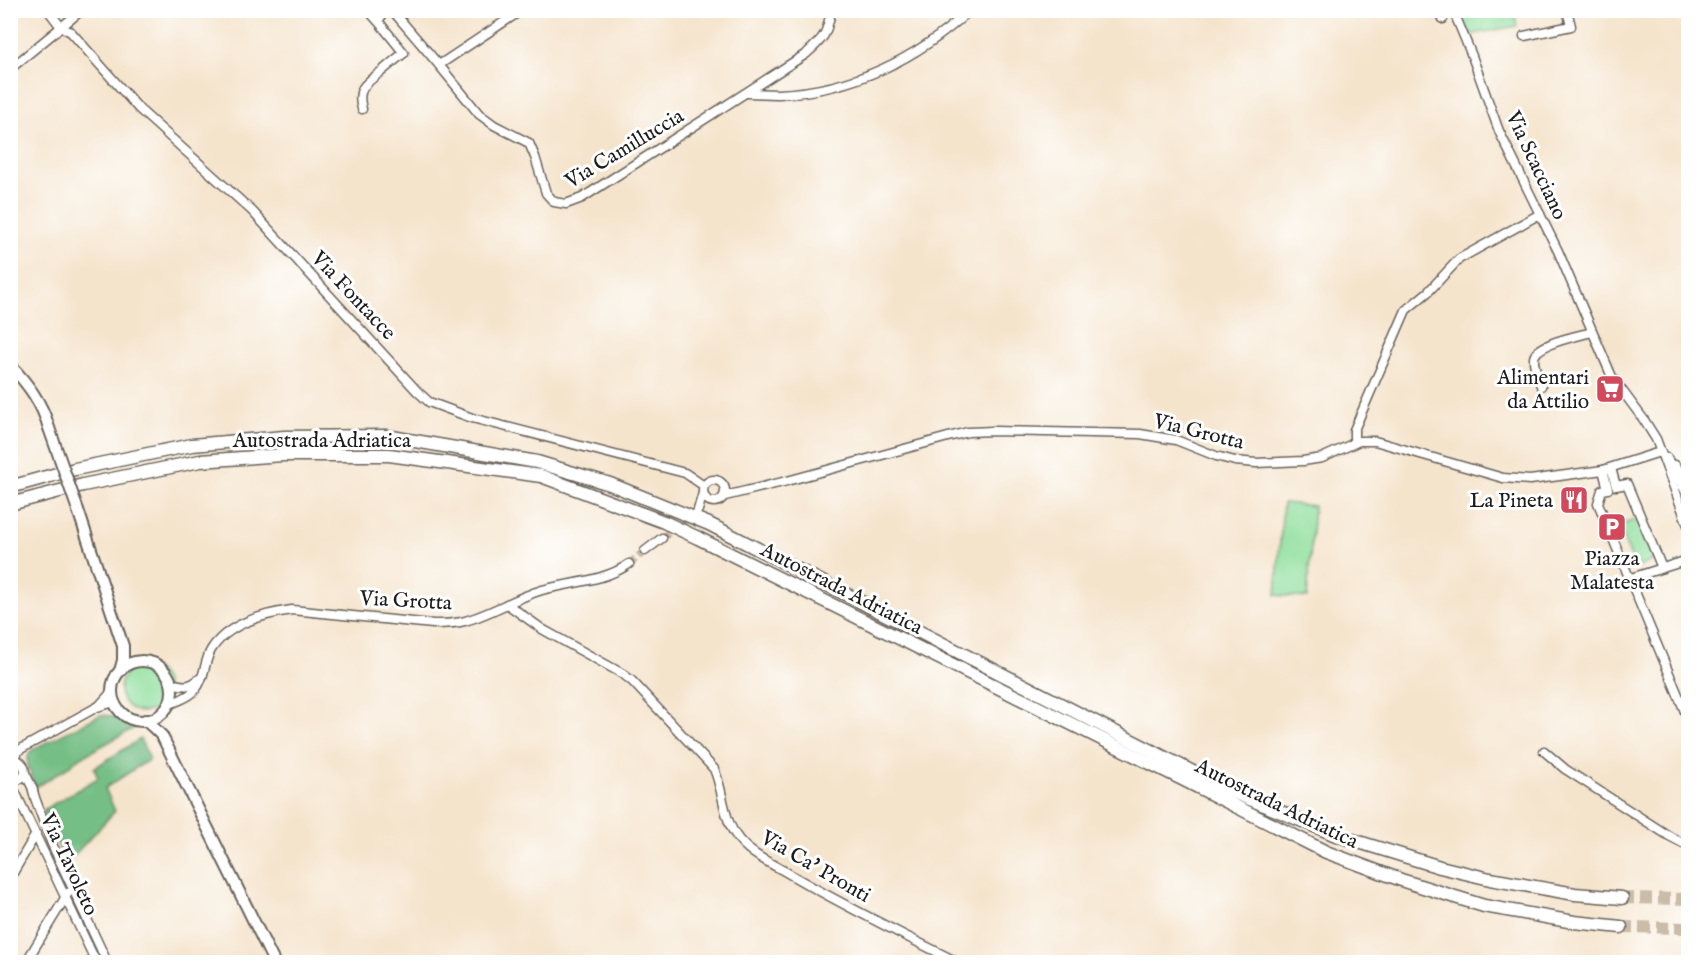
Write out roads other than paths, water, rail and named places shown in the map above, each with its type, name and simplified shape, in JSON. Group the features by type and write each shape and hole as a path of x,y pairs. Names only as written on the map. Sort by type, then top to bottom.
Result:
{"highway":[{"name":"Autostrada Adriatica","path":"10,487 75,469 192,445 284,437 386,436 537,462 610,484 709,524 1226,789 1336,835 1440,867 1491,879 1575,894 1622,898"},
{"name":"Autostrada Adriatica","path":"10,504 83,485 200,461 283,455 388,455 541,476 664,522 698,538 1326,852 1404,881 1484,906 1621,927"}],"main road":[{"path":"10,364 31,389 49,428 123,646 123,660 113,687 116,704 128,717 133,719 145,720 165,710"},
{"path":"123,646 140,661"},
{"path":"120,671 129,664 140,661 159,666 166,673 172,692 165,710 162,736"},
{"path":"145,720 162,736 274,963"}],"street":[{"name":"Via Fontacce","path":"48,10 61,27 71,32 139,110 252,211 429,402 472,418 685,473 703,489"},
{"path":"10,69 82,10"},
{"path":"362,109 359,99 362,88 404,53 368,10"},
{"path":"378,21 386,10"},
{"name":"Via Camilluccia","path":"392,10 479,114 494,125 529,143 546,193 554,202 566,204 582,198 806,54 822,40 831,10"},
{"path":"439,65 522,10"},
{"path":"747,93 779,94 813,90 849,82 884,70 923,47 970,10"},
{"name":"Via Scacciano","path":"1453,10 1499,131 1558,250 1612,377 1656,439 1689,525"},
{"path":"1524,36 1571,26 1567,10"},
{"path":"1354,443 1354,430 1406,310 1428,292 1459,258 1540,214"},
{"path":"1541,386 1534,361 1537,351 1544,346 1592,333"},
{"name":"Via Grotta","path":"725,496 968,432 1140,434 1176,440 1235,461 1256,463 1304,462 1322,458 1359,441 1375,441 1503,478 1530,480 1607,469 1663,454"},
{"path":"1663,454 1689,481"},
{"path":"1663,454 1689,496"},
{"path":"1607,469 1616,486 1627,484 1662,568"},
{"path":"1607,469 1608,489 1602,490 1598,503 1687,714 1689,728"},
{"path":"719,480 724,485 725,496 698,510 703,489 709,481 719,480"},
{"path":"703,489 706,499 711,502"},
{"path":"645,551 662,538"},
{"path":"1630,578 1689,560"},
{"name":"Via Grotta","path":"165,710 196,689 210,652 224,634 246,622 273,613 292,610 450,624 465,621 539,591 607,576 629,564"},
{"name":"Via Ca' Pronti","path":"507,604 542,629 610,665 632,681 714,769 720,783 729,820 742,844 809,886 957,962"},
{"path":"171,683 190,686 202,677"},
{"path":"98,707 113,687"},
{"path":"12,761 19,750 98,707 111,703 116,704"},
{"path":"13,781 23,778 24,755 31,744"},
{"path":"1544,751 1564,768 1669,836 1689,846"},
{"path":"12,761 19,761 25,769"},
{"name":"Via Tavoleto","path":"25,769 52,844 107,963"},
{"name":"Via Tavoleto","path":"13,781 26,786 34,798"},
{"name":"Via Tavoleto","path":"13,781 94,961"},
{"path":"10,878 36,834"},
{"path":"26,963 72,887"}],"tunnel":[{"path":"662,538 693,514"},
{"path":"629,564 645,551"},
{"path":"1622,898 1688,899"},
{"path":"1621,927 1688,928"}],"place":[{"name":"Alimentari da Attilio","path":"1610,389"},
{"name":"La Pineta","path":"1574,500"},
{"name":"Piazza Malatesta","path":"1612,527"}]}
